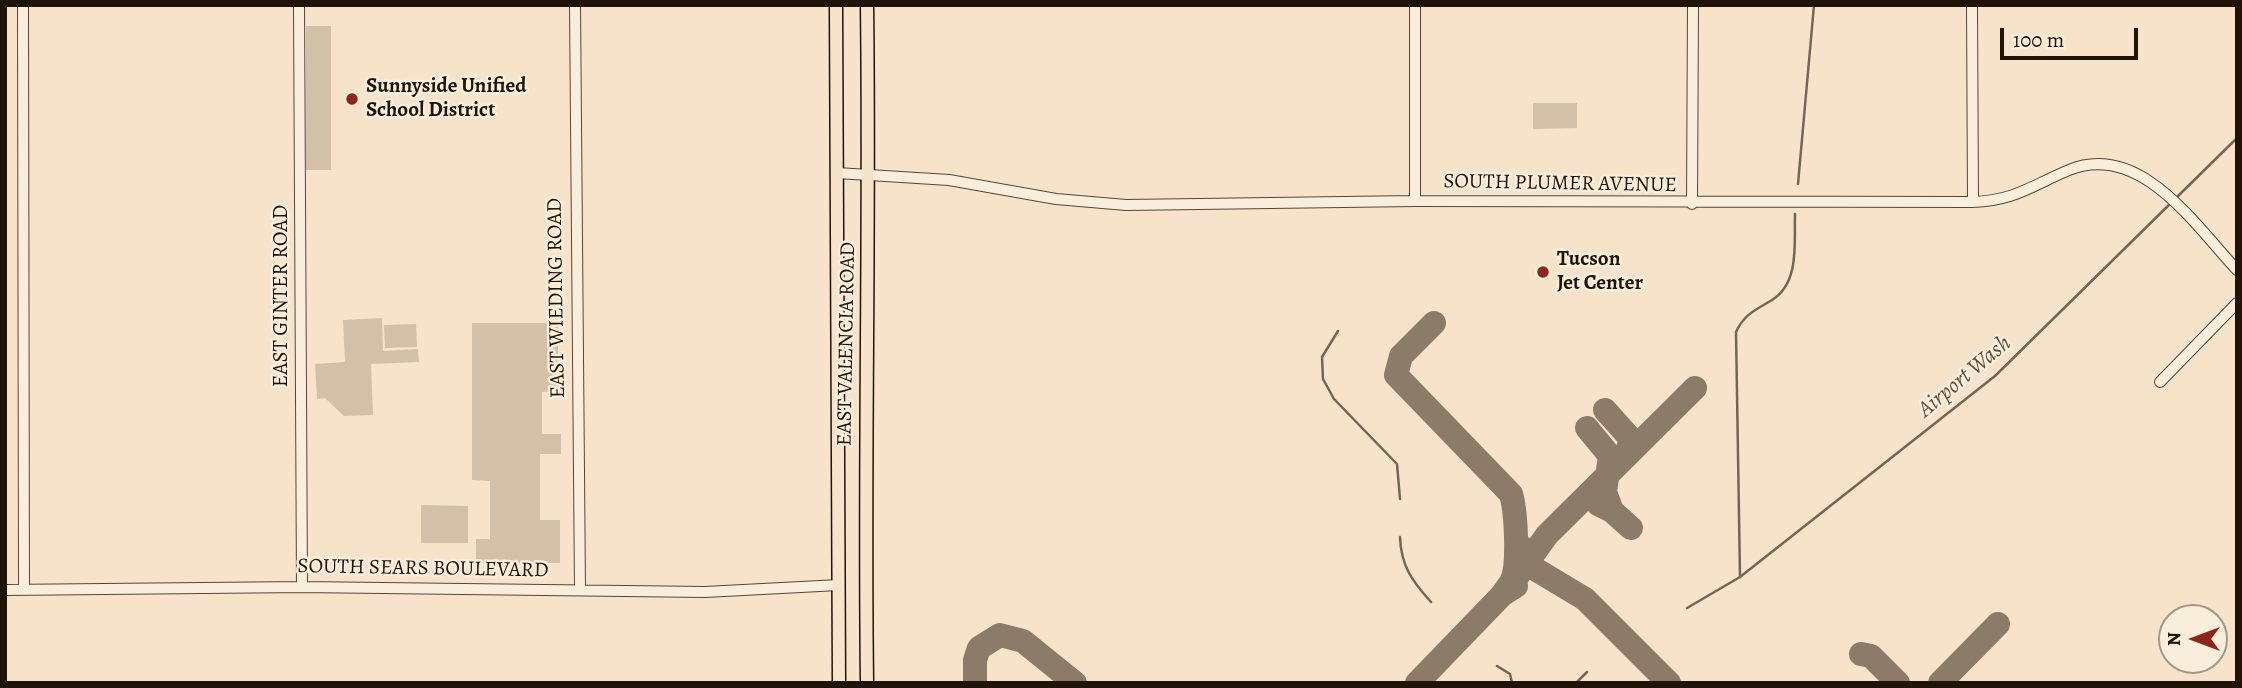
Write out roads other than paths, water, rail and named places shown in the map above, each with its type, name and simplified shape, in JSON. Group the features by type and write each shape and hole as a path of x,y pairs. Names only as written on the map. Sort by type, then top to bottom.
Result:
{"main road":[{"name":"EAST VALENCIA ROAD","path":"836,5 839,683"},
{"name":"EAST VALENCIA ROAD","path":"867,5 870,175 864,488 867,683"}],"street":[{"path":"23,5 23,590"},
{"name":"EAST GINTER ROAD","path":"299,5 302,587"},
{"name":"EAST WIEDING ROAD","path":"575,5 580,590"},
{"path":"1415,5 1415,201"},
{"path":"1692,204 1693,5"},
{"path":"1972,5 1973,202"},
{"name":"SOUTH PLUMER AVENUE","path":"836,173 949,180 1059,200 1126,205 1415,201 1692,204 1997,202 2023,193 2069,170 2090,164 2132,170 2158,188 2237,270"},
{"path":"2160,382 2237,303"},
{"name":"SOUTH SEARS BOULEVARD","path":"5,590 302,587 705,592 839,585"}],"waterway":[{"path":"1798,184 1814,5"},
{"name":"Airport Wash","path":"1687,608 1740,577 1995,376 2237,138"},
{"path":"1740,577 1736,332 1747,317 1781,293 1787,283 1794,261 1795,214"},
{"path":"1338,331 1322,357 1323,379 1334,399 1397,464 1400,499"},
{"path":"1400,537 1409,572 1431,602"},
{"path":"1497,666 1510,674 1512,683"},
{"path":"1576,683 1587,672"}],"place":[{"name":"Sunnyside Unified School District","path":"352,99"},
{"name":"Tucson Jet Center","path":"1543,272"}]}
